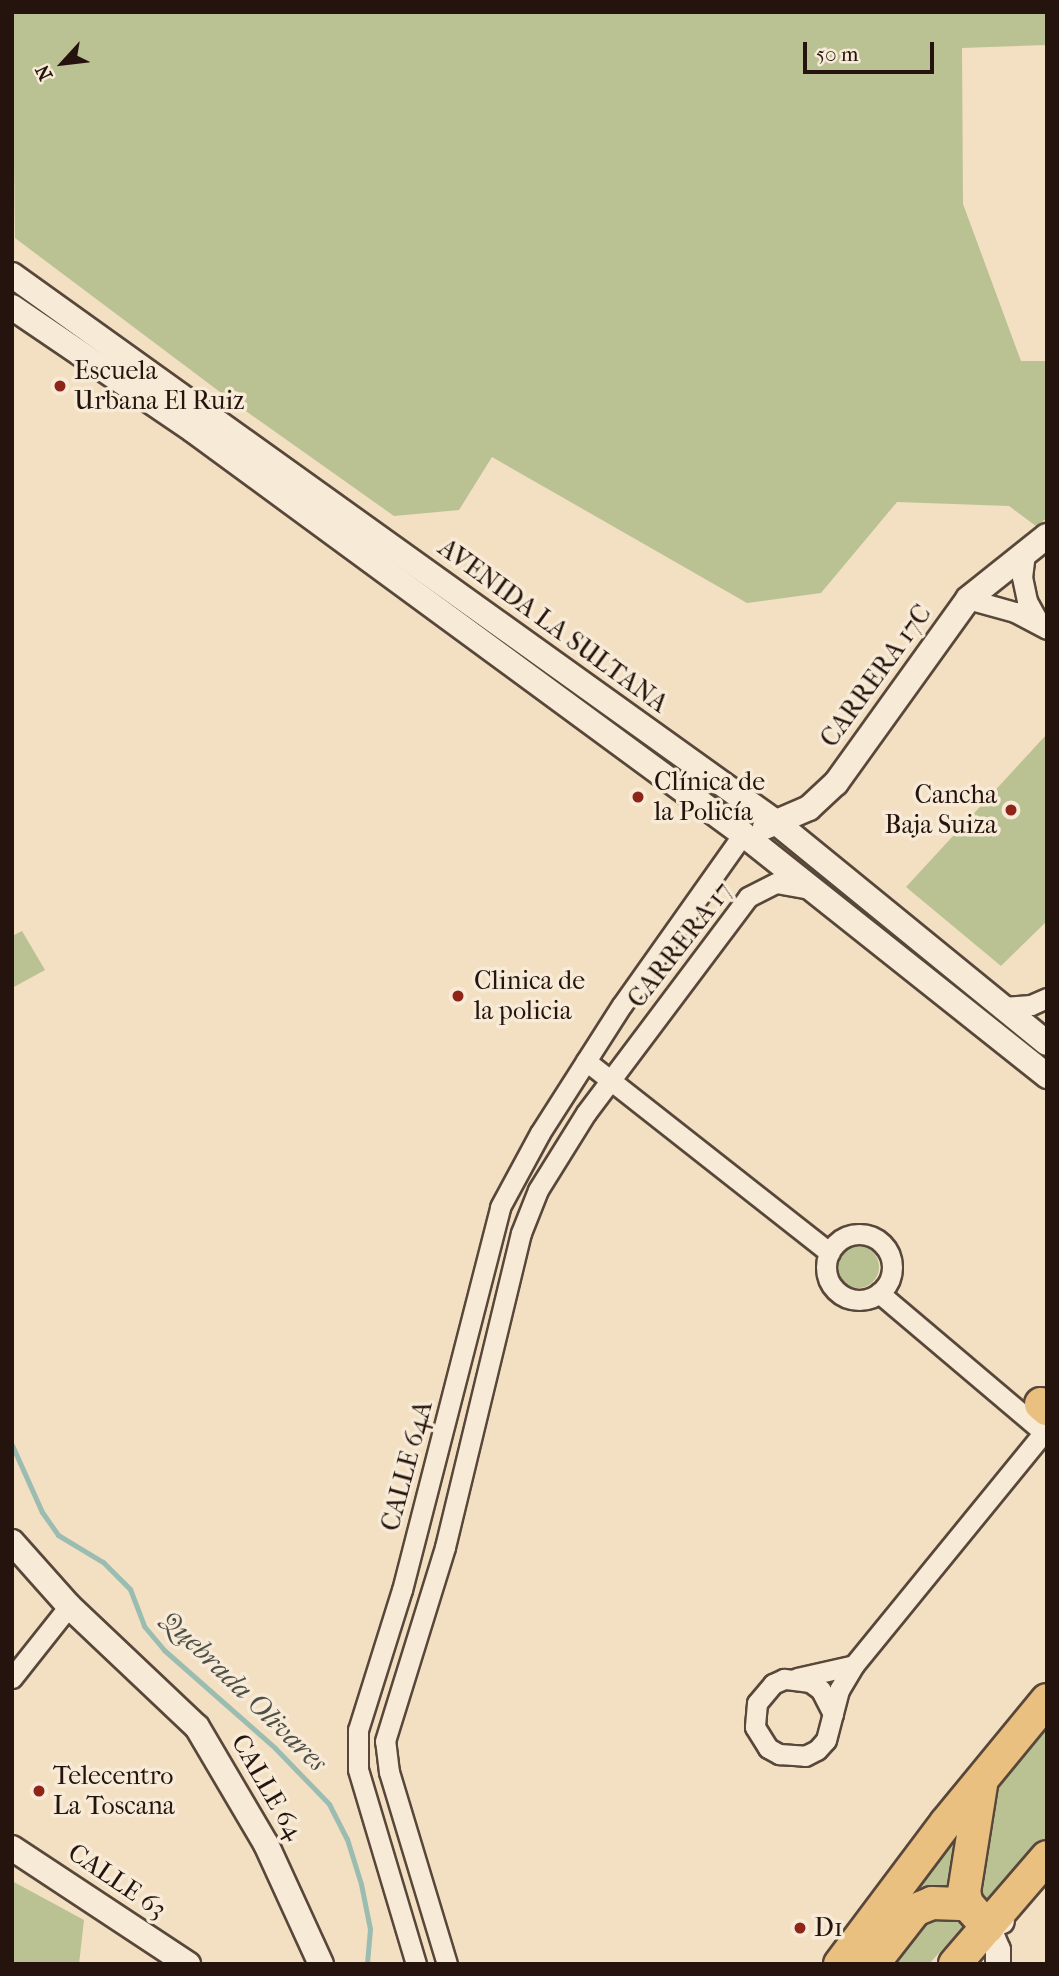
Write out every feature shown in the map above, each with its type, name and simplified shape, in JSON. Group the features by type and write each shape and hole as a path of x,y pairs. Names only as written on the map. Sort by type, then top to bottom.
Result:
{"main road":[{"path":"841,1964 1047,1700"},
{"path":"982,1780 967,1853 989,1915"},
{"path":"955,1964 989,1915 1047,1857"},
{"path":"873,1964 915,1910 932,1903 989,1915"}],"street":[{"name":"AVENIDA LA SULTANA","path":"14,274 777,823 1047,1043"},
{"path":"12,307 194,430 743,834 1047,1076"},
{"path":"47,331 62,310"},
{"name":"CARRERA 17C","path":"743,834 777,823 809,808 836,783 968,599 1047,536"},
{"path":"1025,553 1024,589 1043,626"},
{"path":"968,599 1043,626"},
{"name":"CARRERA 17","path":"622,1005 743,834"},
{"name":"CARRERA 17","path":"610,1079 747,897 776,883 813,890"},
{"path":"1003,1007 1031,1004 1047,998"},
{"name":"CALLE 64A","path":"416,1964 358,1769 358,1730 402,1590 500,1207 622,1005"},
{"path":"590,1054 610,1079 830,1252"},
{"path":"447,1964 389,1772 385,1741 445,1547 521,1233 550,1169 610,1079"},
{"path":"855,1234 881,1244 891,1268 879,1293 854,1300 838,1292 827,1277 830,1252 838,1242 855,1234"},
{"path":"879,1293 973,1372 1045,1417"},
{"path":"973,1372 1045,1417"},
{"path":"854,1665 773,1684 757,1703 755,1727 768,1748 791,1757 817,1750 826,1740 839,1690 854,1665 1045,1417"},
{"name":"CALLE 64","path":"12,1542 69,1606 197,1727 266,1844 321,1964"},
{"path":"12,1678 69,1606"},
{"path":"797,1678 821,1690 833,1714"},
{"name":"CALLE 63","path":"12,1848 188,1964"},
{"path":"989,1915 1047,1872"},
{"path":"989,1915 998,1950 998,1964"},
{"path":"989,1915 1006,1964"}],"green space":[{"path":"12,12 1047,12 1047,45 962,48 963,204 1021,361 1047,361 1047,518 1036,526 1009,506 897,502 821,593 747,603 492,457 459,510 394,516 236,404 15,238"},
{"name":"Cancha Baja Suiza","path":"1047,734 1047,921 1001,966 906,887"},
{"path":"22,931 45,970 12,988 12,936"},
{"path":"858,1246 873,1252 879,1267 873,1282 858,1288 843,1282 837,1267 843,1252"},
{"path":"1047,1711 1047,1849 990,1914 974,1900 988,1781"},
{"path":"967,1814 956,1892 905,1904"},
{"path":"12,1881 84,1920 79,1964 12,1964"},
{"path":"919,1919 970,1919 929,1964 883,1964"}],"waterway":[{"name":"Quebrada Olivares","path":"12,1445 42,1512 58,1535 103,1562 130,1589 144,1626 164,1650 275,1748 329,1804 347,1839 361,1884 370,1929 367,1964"}],"place":[{"name":"Escuela Urbana El Ruiz","path":"60,386"},
{"name":"Clínica de la Policía","path":"638,797"},
{"name":"Cancha Baja Suiza","path":"1011,810"},
{"name":"Clinica de la policia","path":"458,996"},
{"name":"Telecentro La Toscana","path":"39,1791"},
{"name":"D1","path":"800,1928"}]}
